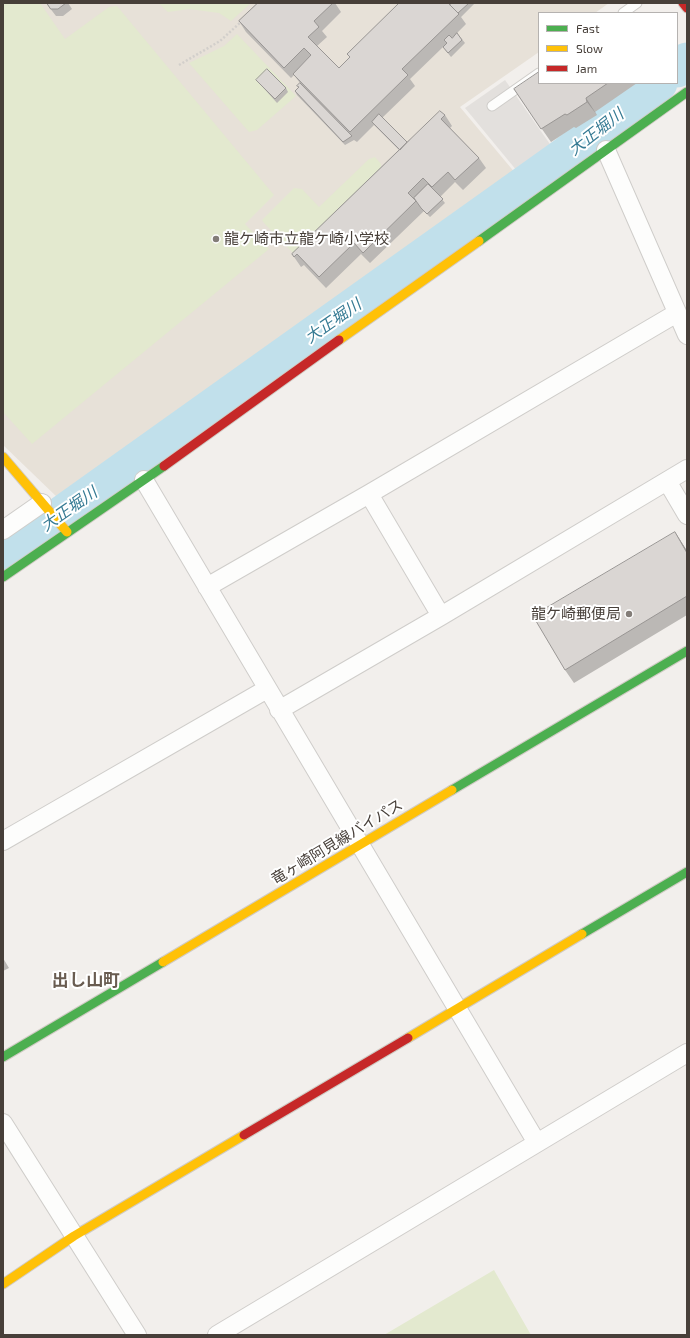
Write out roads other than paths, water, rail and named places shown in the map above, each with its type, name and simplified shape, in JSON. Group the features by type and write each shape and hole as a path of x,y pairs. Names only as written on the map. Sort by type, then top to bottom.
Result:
{"street":[{"path":"683,3 687,8"},
{"path":"3,577 144,480 687,92"},
{"path":"606,150 687,334"},
{"path":"207,587 369,494 677,313"},
{"path":"3,457 67,532"},
{"path":"279,710 441,616 687,469"},
{"path":"144,480 537,1143"},
{"path":"667,481 687,515"},
{"path":"369,494 441,616"},
{"path":"3,530 42,503"},
{"name":"竜ヶ崎阿見線バイパス","path":"3,1057 687,652"},
{"path":"3,841 268,689"},
{"path":"3,1284 74,1236 687,872"},
{"path":"218,1335 687,1053"},
{"path":"3,1123 137,1335"}],"lane":[{"path":"624,12 637,3"},
{"path":"492,106 538,74"}],"waterway":[{"name":"大正堀川","path":"678,68 687,61"},
{"name":"大正堀川","path":"3,556 567,154 658,84"}],"place":[{"name":"龍ケ崎市立龍ケ崎小学校","path":"216,239"},
{"name":"龍ケ崎郵便局","path":"629,614"}],"district":[{"name":"出し山町","path":"86,980"}]}
